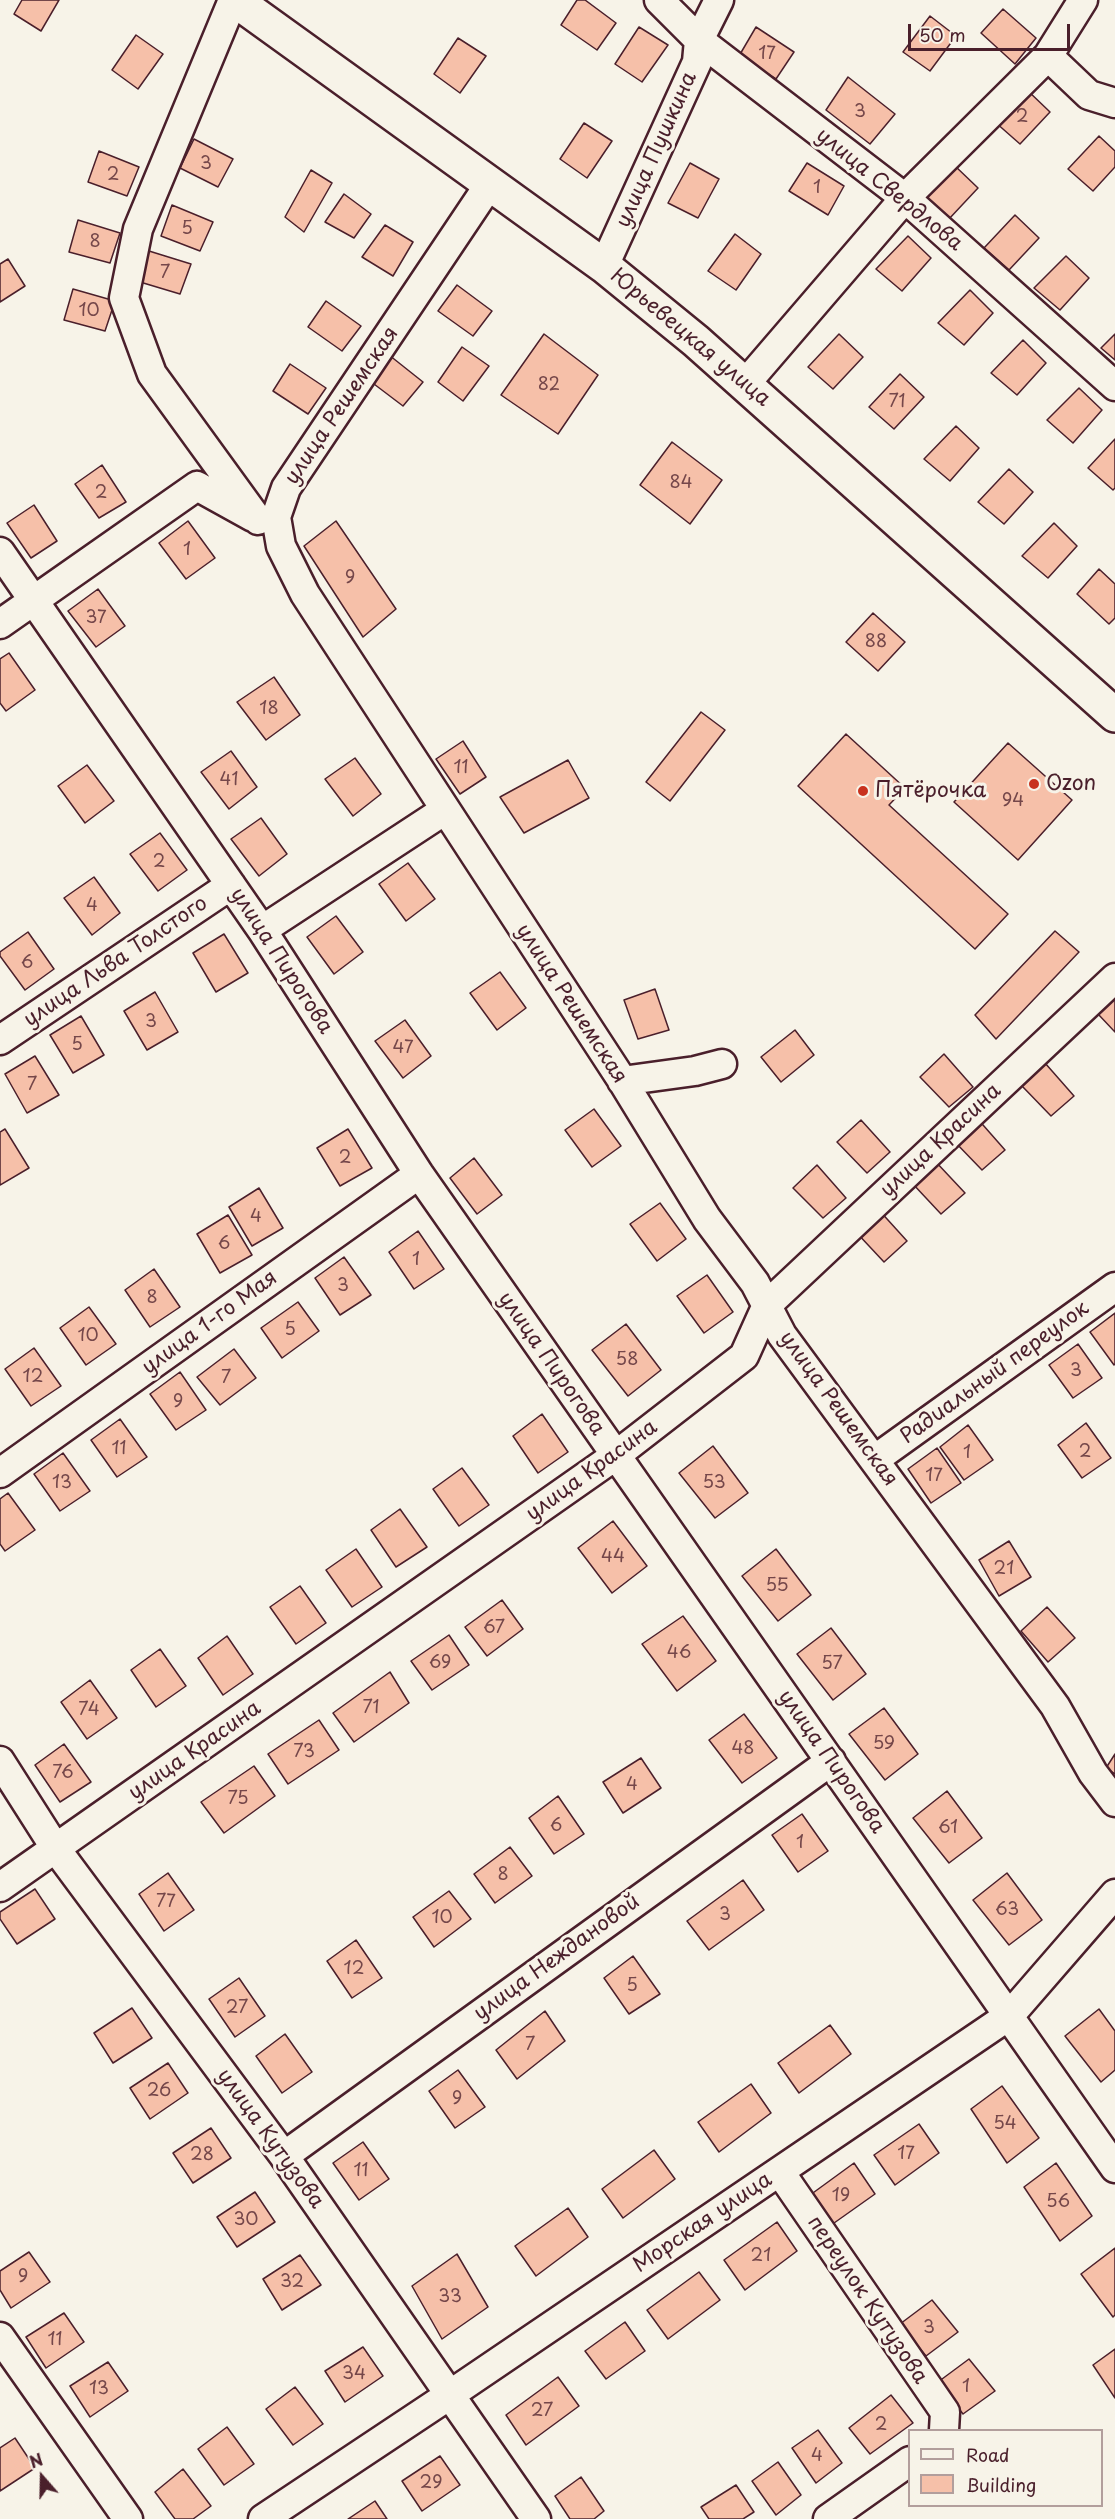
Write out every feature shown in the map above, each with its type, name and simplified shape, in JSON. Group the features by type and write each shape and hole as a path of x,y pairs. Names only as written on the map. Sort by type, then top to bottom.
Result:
{"main road":[{"name":"Юрьевецкая улица","path":"234,0 604,266 746,383 1115,715"}],"street":[{"path":"234,0 138,229 124,298 152,374 258,520 281,546"},
{"name":"улица Свердлова","path":"659,0 699,40 905,198 1115,386"},
{"name":"улица Пушкина","path":"604,266 697,62 699,40 719,0"},
{"path":"746,383 905,198 1048,56 1083,0"},
{"path":"1048,56 1089,94 1115,103"},
{"name":"улица Решемская","path":"489,185 286,488 276,517 281,546 305,594 622,1081 707,1219 755,1283 782,1335 1055,1706 1093,1773 1115,1802"},
{"path":"0,624 196,486 258,520"},
{"name":"улица Пирогова","path":"0,552 262,930 419,1174 1115,2168"},
{"path":"262,930 445,810"},
{"name":"улица Льва Толстого","path":"0,1040 231,885"},
{"name":"улица Красина","path":"0,1887 615,1456 744,1356 767,1305 1115,978"},
{"path":"622,1081 695,1071 722,1064"},
{"name":"улица 1-го Мая","path":"0,1473 419,1174"},
{"name":"Радиальный переулок","path":"874,1460 1115,1287"},
{"name":"улица Кутузова","path":"0,1761 56,1849 284,2156 536,2519"},
{"name":"улица Неждановой","path":"284,2156 831,1761"},
{"name":"Морская улица","path":"263,2519 1010,2015 1115,1894"},
{"name":"переулок Кутузова","path":"780,2172 945,2412 944,2429"},
{"path":"0,2337 128,2519"},
{"path":"828,2519 908,2462"}],"building":[{"path":"22,0 59,0 41,31 14,14"},
{"path":"577,0 585,0 616,23 597,50 561,25"},
{"path":"1003,9 1036,38 1015,64 981,33"},
{"path":"930,16 956,36 930,71 903,52"},
{"path":"639,27 668,45 642,82 615,64"},
{"path":"756,27 794,52 776,79 739,56"},
{"path":"136,35 163,54 138,89 112,70"},
{"path":"458,38 486,56 460,93 434,74"},
{"path":"848,77 895,114 870,144 826,110"},
{"path":"1026,89 1050,112 1020,144 995,122"},
{"path":"584,123 612,141 587,178 560,159"},
{"path":"1099,136 1115,151 1115,167 1093,191 1068,169"},
{"path":"194,139 233,159 218,187 180,168"},
{"path":"99,151 139,167 127,196 88,182"},
{"path":"690,163 719,179 698,218 668,203"},
{"path":"807,163 844,186 828,215 789,191"},
{"path":"954,165 978,188 948,220 923,198"},
{"path":"311,170 332,183 304,232 285,217"},
{"path":"344,194 371,214 354,238 325,222"},
{"path":"172,205 213,222 200,251 161,236"},
{"path":"1015,215 1039,238 1009,270 984,248"},
{"path":"78,220 120,233 110,263 69,252"},
{"path":"385,225 413,242 393,276 362,257"},
{"path":"735,234 761,254 736,290 708,271"},
{"path":"908,236 931,258 902,291 876,269"},
{"path":"149,251 191,264 180,294 140,282"},
{"path":"1066,256 1089,278 1060,310 1034,288"},
{"path":"8,259 25,286 0,302 0,264"},
{"path":"457,285 492,311 473,336 438,311"},
{"path":"73,289 115,301 105,331 64,320"},
{"path":"970,290 993,313 964,345 938,323"},
{"path":"326,301 361,326 342,351 308,327"},
{"path":"544,334 598,375 558,434 501,395"},
{"path":"839,334 863,357 833,389 808,367"},
{"path":"1115,334 1115,360 1101,348"},
{"path":"1023,340 1046,363 1017,395 991,373"},
{"path":"462,347 489,366 463,401 438,382"},
{"path":"389,355 423,382 403,406 370,381"},
{"path":"290,364 326,388 308,414 273,391"},
{"path":"900,374 924,397 894,429 869,407"},
{"path":"1079,388 1102,410 1073,443 1047,420"},
{"path":"956,426 979,448 950,481 924,459"},
{"path":"1115,439 1115,488 1113,490 1088,468"},
{"path":"672,442 722,480 690,524 640,485"},
{"path":"102,465 126,502 99,518 75,484"},
{"path":"1009,469 1033,492 1004,524 978,502"},
{"path":"34,505 57,541 31,558 7,523"},
{"path":"188,521 215,558 186,579 159,543"},
{"path":"336,521 396,609 363,637 304,546"},
{"path":"1054,523 1077,546 1048,578 1022,556"},
{"path":"1099,569 1115,584 1115,618 1109,624 1077,594"},
{"path":"98,589 125,626 96,647 68,611"},
{"path":"873,613 905,642 878,671 846,642"},
{"path":"9,653 35,690 6,711 0,703 0,659"},
{"path":"274,677 300,715 266,740 237,702"},
{"path":"701,712 725,730 670,801 646,782"},
{"path":"846,734 905,788 889,805 1008,914 975,949 798,786"},
{"path":"463,741 486,777 460,794 436,759"},
{"path":"1008,743 1072,800 1018,860 954,802"},
{"path":"231,751 257,787 229,809 201,772"},
{"path":"355,758 381,794 353,816 325,779"},
{"path":"568,760 589,798 524,833 500,797"},
{"path":"87,765 114,801 85,823 58,786"},
{"path":"261,818 287,854 259,876 231,839"},
{"path":"160,833 187,870 158,891 130,854"},
{"path":"408,863 435,899 406,921 379,884"},
{"path":"94,877 120,913 92,935 64,898"},
{"path":"336,916 363,952 334,974 307,937"},
{"path":"1055,931 1079,952 996,1039 975,1015"},
{"path":"28,932 54,969 25,990 0,956 0,952"},
{"path":"224,934 248,973 216,992 193,953"},
{"path":"500,972 526,1008 497,1030 470,993"},
{"path":"655,989 669,1030 638,1039 624,1000"},
{"path":"155,992 178,1032 147,1050 124,1011"},
{"path":"1115,998 1115,1032 1098,1014"},
{"path":"81,1016 104,1055 73,1073 50,1035"},
{"path":"405,1020 431,1056 403,1078 375,1041"},
{"path":"795,1030 814,1055 781,1082 761,1057"},
{"path":"944,1054 973,1087 949,1107 920,1077"},
{"path":"35,1056 59,1095 27,1113 5,1074"},
{"path":"1045,1063 1074,1096 1051,1116 1022,1086"},
{"path":"594,1109 621,1146 592,1167 565,1130"},
{"path":"976,1117 1005,1150 982,1170 953,1140"},
{"path":"861,1120 890,1152 867,1173 837,1142"},
{"path":"5,1129 29,1168 0,1185 0,1132"},
{"path":"348,1129 372,1168 340,1186 317,1148"},
{"path":"474,1158 502,1195 477,1214 450,1178"},
{"path":"935,1161 965,1193 941,1214 912,1183"},
{"path":"817,1165 846,1198 823,1218 793,1188"},
{"path":"259,1188 283,1228 252,1246 229,1207"},
{"path":"660,1203 686,1239 657,1261 630,1224"},
{"path":"878,1209 907,1241 884,1262 855,1231"},
{"path":"228,1215 252,1255 220,1273 197,1234"},
{"path":"418,1231 444,1269 414,1289 389,1252"},
{"path":"344,1257 371,1295 340,1315 315,1278"},
{"path":"154,1269 180,1307 150,1327 125,1290"},
{"path":"707,1275 733,1312 704,1333 677,1296"},
{"path":"298,1302 319,1331 282,1358 261,1328"},
{"path":"89,1307 116,1344 86,1365 60,1328"},
{"path":"1115,1313 1115,1364 1114,1365 1090,1332"},
{"path":"626,1324 661,1370 628,1396 592,1350"},
{"path":"1078,1344 1102,1378 1073,1398 1049,1365"},
{"path":"34,1348 61,1386 31,1406 5,1369"},
{"path":"234,1349 256,1378 220,1405 197,1377"},
{"path":"180,1372 206,1410 176,1430 150,1394"},
{"path":"542,1414 568,1452 538,1473 513,1436"},
{"path":"120,1419 147,1457 117,1477 91,1440"},
{"path":"1086,1423 1111,1458 1082,1478 1058,1445"},
{"path":"968,1425 993,1460 964,1480 940,1447"},
{"path":"713,1446 748,1493 715,1518 679,1473"},
{"path":"937,1448 961,1483 931,1503 908,1469"},
{"path":"63,1453 90,1491 60,1511 34,1474"},
{"path":"462,1468 489,1505 459,1526 433,1489"},
{"path":"8,1493 35,1530 5,1551 0,1544 0,1499"},
{"path":"400,1509 427,1547 396,1567 371,1530"},
{"path":"613,1521 647,1566 612,1593 578,1548"},
{"path":"1009,1541 1031,1577 999,1596 979,1560"},
{"path":"356,1549 382,1587 352,1607 326,1570"},
{"path":"776,1549 811,1595 778,1621 742,1576"},
{"path":"300,1586 326,1623 296,1644 270,1607"},
{"path":"502,1600 523,1629 487,1656 465,1627"},
{"path":"1047,1607 1075,1638 1048,1662 1021,1631"},
{"path":"683,1616 716,1661 677,1691 642,1644"},
{"path":"831,1628 866,1674 833,1700 797,1654"},
{"path":"449,1635 469,1665 432,1690 411,1661"},
{"path":"227,1636 253,1674 223,1695 198,1658"},
{"path":"160,1649 186,1686 156,1707 131,1670"},
{"path":"390,1672 409,1703 354,1742 333,1713"},
{"path":"90,1680 117,1718 87,1739 61,1702"},
{"path":"884,1708 918,1754 885,1780 849,1734"},
{"path":"744,1714 777,1758 742,1783 709,1740"},
{"path":"319,1720 339,1750 288,1784 268,1754"},
{"path":"64,1744 91,1782 60,1802 35,1765"},
{"path":"1115,1754 1115,1774 1106,1768"},
{"path":"641,1758 661,1788 623,1813 603,1782"},
{"path":"254,1766 275,1796 224,1833 201,1802"},
{"path":"947,1791 982,1838 949,1863 913,1818"},
{"path":"558,1796 584,1834 554,1854 529,1818"},
{"path":"802,1814 828,1851 798,1872 772,1835"},
{"path":"510,1847 532,1876 495,1903 474,1874"},
{"path":"168,1873 194,1910 164,1931 139,1894"},
{"path":"1007,1873 1042,1920 1009,1945 973,1900"},
{"path":"743,1880 764,1910 709,1950 687,1921"},
{"path":"35,1889 55,1919 17,1944 0,1919 0,1912"},
{"path":"449,1891 471,1919 434,1947 413,1917"},
{"path":"356,1940 382,1978 352,1998 327,1961"},
{"path":"633,1956 660,1994 629,2014 604,1978"},
{"path":"239,1978 265,2016 235,2037 209,1999"},
{"path":"132,2008 152,2038 113,2063 94,2033"},
{"path":"1099,2009 1115,2031 1115,2070 1101,2082 1065,2036"},
{"path":"545,2011 565,2041 517,2079 496,2050"},
{"path":"830,2025 851,2054 799,2093 778,2063"},
{"path":"285,2034 312,2072 282,2093 256,2056"},
{"path":"168,2063 188,2093 150,2119 130,2088"},
{"path":"458,2070 485,2107 455,2128 429,2091"},
{"path":"751,2084 771,2113 719,2152 698,2122"},
{"path":"1002,2086 1039,2138 1007,2163 971,2109"},
{"path":"919,2124 939,2153 895,2185 874,2155"},
{"path":"211,2128 231,2158 193,2183 173,2153"},
{"path":"363,2142 389,2179 359,2200 333,2163"},
{"path":"654,2150 675,2179 623,2218 602,2189"},
{"path":"854,2163 875,2194 827,2228 806,2198"},
{"path":"1056,2163 1092,2216 1060,2241 1024,2187"},
{"path":"255,2192 275,2222 237,2247 217,2217"},
{"path":"568,2208 588,2237 536,2276 515,2246"},
{"path":"777,2222 797,2251 745,2290 724,2260"},
{"path":"1115,2248 1115,2315 1113,2317 1081,2274"},
{"path":"29,2252 50,2282 11,2308 0,2290 0,2271"},
{"path":"457,2254 488,2307 442,2339 412,2286"},
{"path":"300,2255 321,2285 282,2310 263,2279"},
{"path":"699,2272 720,2300 668,2339 647,2310"},
{"path":"932,2300 958,2332 926,2356 900,2324"},
{"path":"64,2313 84,2342 46,2368 26,2337"},
{"path":"625,2322 645,2351 606,2379 585,2351"},
{"path":"363,2347 383,2376 345,2402 325,2371"},
{"path":"1115,2349 1115,2398 1093,2365"},
{"path":"969,2359 995,2391 963,2414 938,2382"},
{"path":"108,2362 128,2391 90,2417 70,2386"},
{"path":"558,2377 579,2406 526,2445 506,2415"},
{"path":"295,2387 323,2424 293,2445 266,2409"},
{"path":"891,2395 913,2423 870,2454 849,2428"},
{"path":"227,2427 254,2464 224,2485 198,2449"},
{"path":"818,2430 842,2463 816,2483 792,2448"},
{"path":"15,2438 35,2468 0,2491 0,2448"},
{"path":"440,2456 460,2485 422,2511 402,2481"},
{"path":"778,2462 801,2495 776,2515 752,2481"},
{"path":"183,2469 211,2506 193,2519 175,2519 155,2492"},
{"path":"581,2477 604,2511 594,2519 570,2519 555,2496"},
{"path":"736,2485 754,2512 743,2519 709,2519 701,2507"},
{"path":"375,2501 387,2519 348,2519"}],"place":[{"name":"Ozon","path":"1034,784"},
{"name":"Пятёрочка","path":"863,791"}]}
